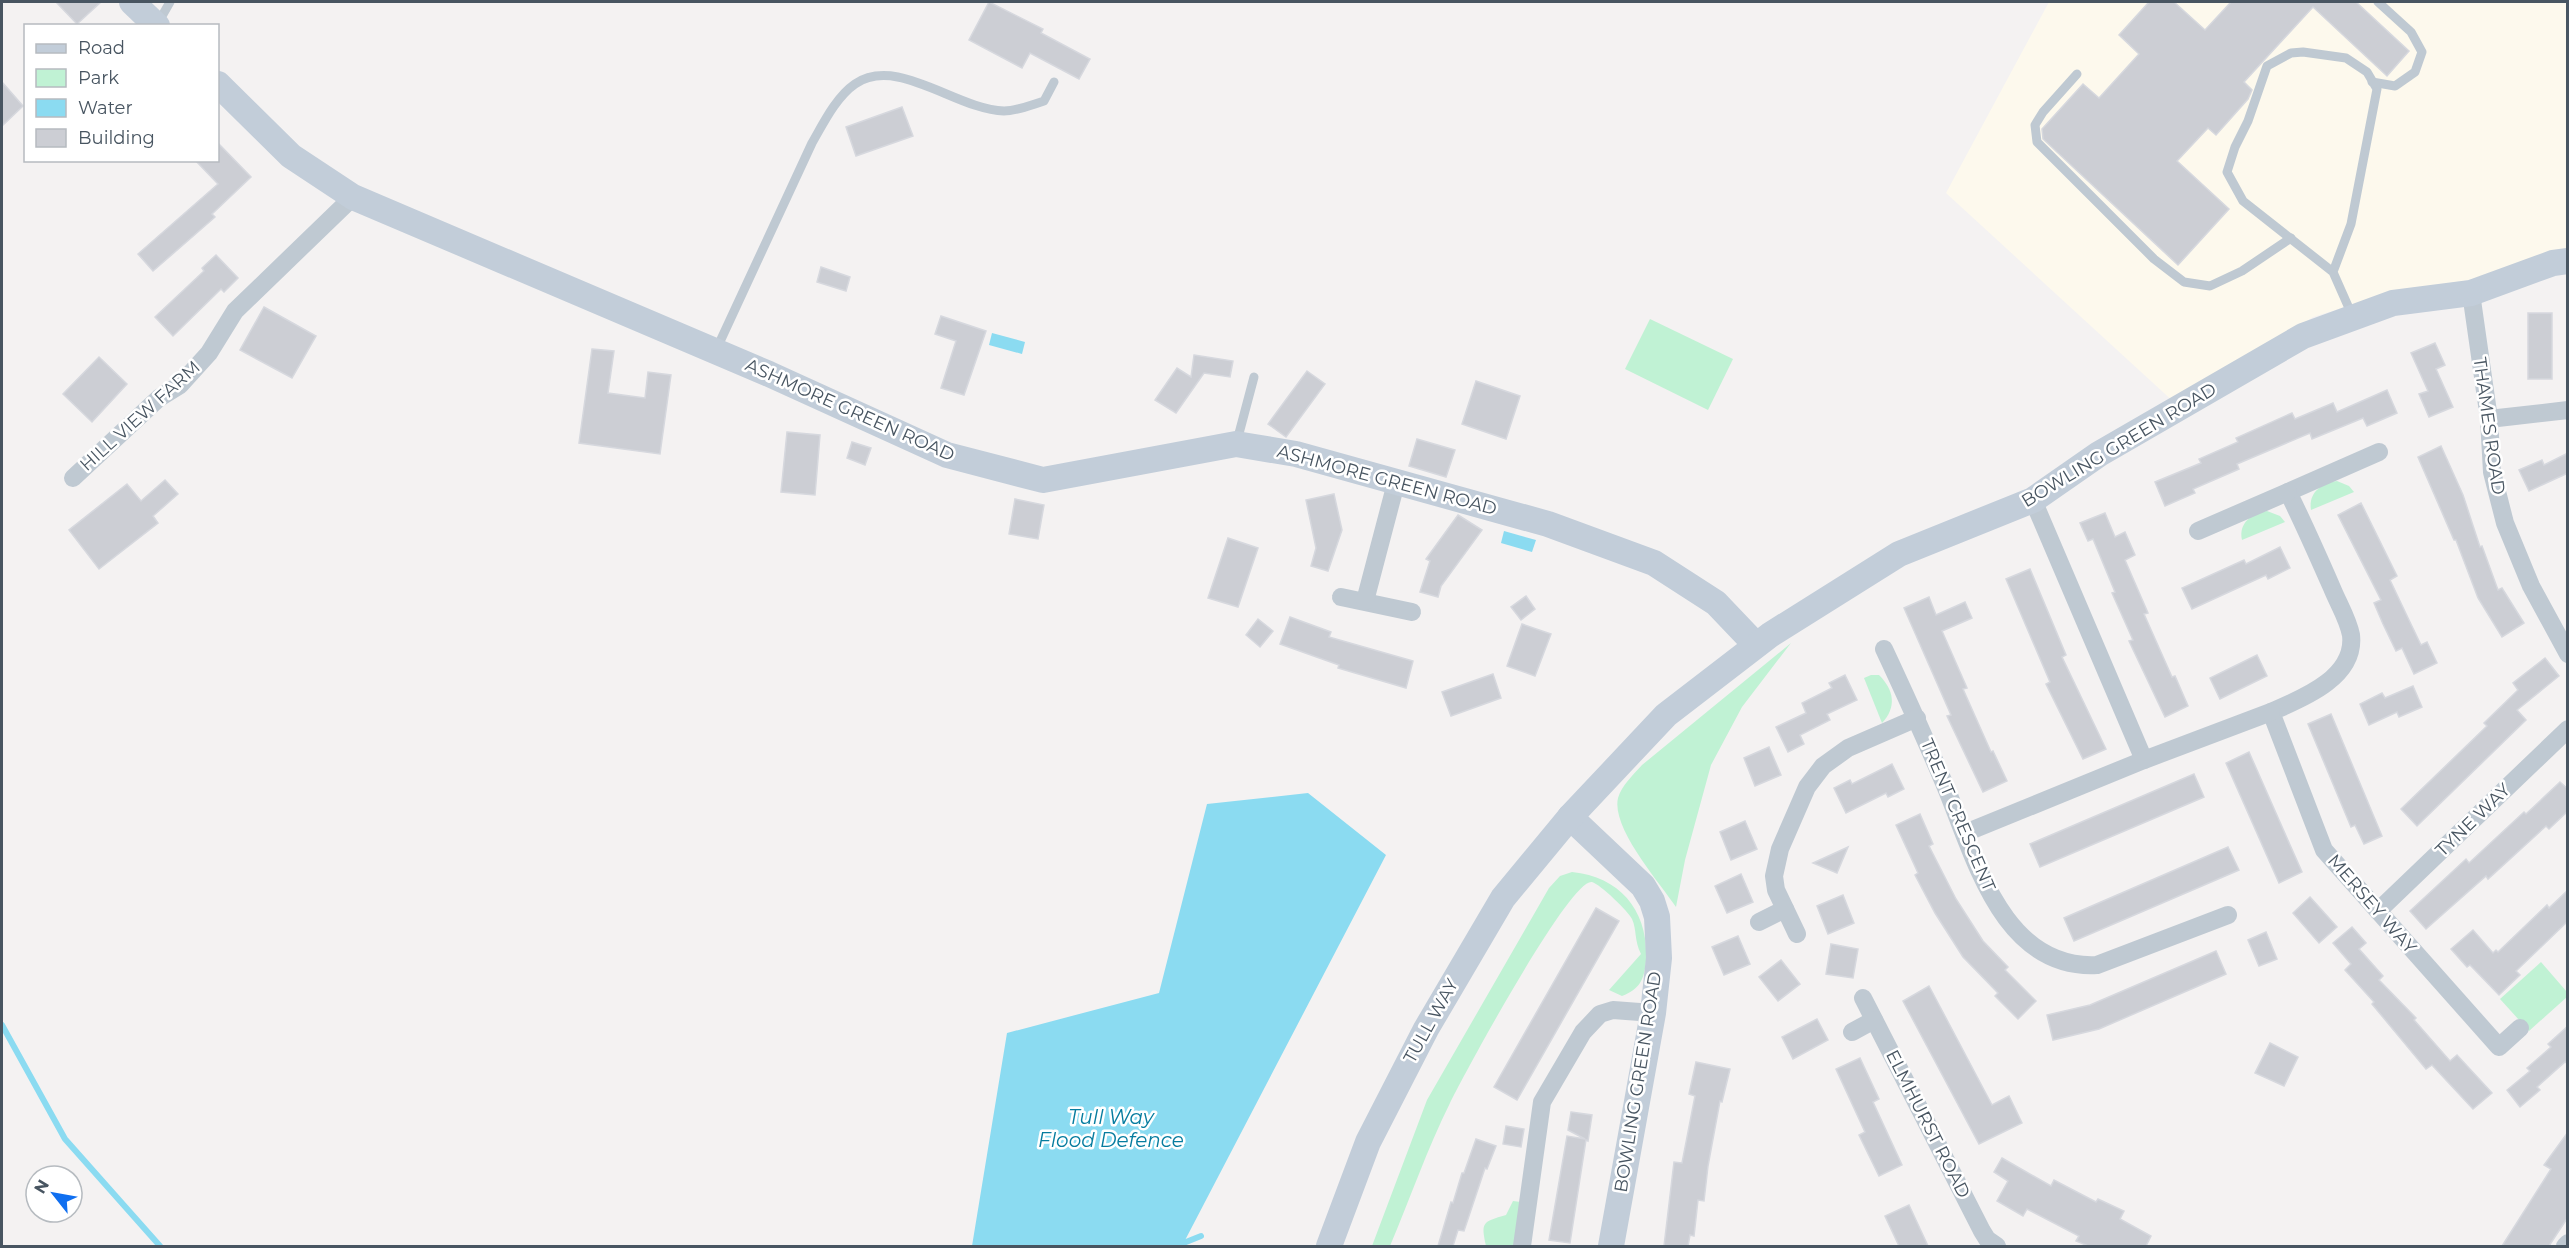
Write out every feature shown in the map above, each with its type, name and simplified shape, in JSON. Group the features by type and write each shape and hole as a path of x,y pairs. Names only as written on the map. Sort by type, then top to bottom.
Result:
{"street":[{"path":"132,2 156,24"},
{"name":"ASHMORE GREEN ROAD","path":"219,85 291,156 353,197 716,351 947,455 1043,480 1236,444 1296,454 1548,524 1654,563 1716,603 1756,645"},
{"name":"HILL VIEW FARM","path":"73,478 159,399 180,385 209,353 235,311 353,197"},
{"name":"BOWLING GREEN ROAD","path":"1611,1246 1653,1013 1659,941 1657,917 1652,901 1632,873 1570,817 1666,715 1756,645 1899,554 2033,500 2099,454 2303,336 2393,303 2471,292 2553,263 2568,261"},
{"name":"THAMES ROAD","path":"2471,292 2489,419 2492,472 2505,523 2531,586 2568,654"},
{"path":"2489,419 2568,410"},
{"path":"2198,531 2379,452"},
{"path":"1365,601 1396,483"},
{"path":"1965,833 2315,694 2329,682 2349,654 2351,637 2327,576 2289,492"},
{"path":"2033,500 2144,760"},
{"path":"1341,597 1412,612"},
{"name":"TRENT CRESCENT","path":"1884,650 1917,718 1982,878 1998,908 2033,946 2062,962 2079,966 2097,965 2228,915"},
{"name":"MERSEY WAY","path":"2271,712 2324,850 2499,1047 2520,1028"},
{"path":"1797,934 1776,890 1774,876 1780,849 1814,776 1848,748 1917,718"},
{"name":"TYNE WAY","path":"2378,911 2568,729"},
{"name":"TULL WAY","path":"1329,1246 1368,1142 1426,1029 1503,898 1570,817"},
{"path":"1759,922 1785,909"},
{"name":"ELMHURST ROAD","path":"1863,998 1982,1231 1987,1239 1997,1246"},
{"path":"1522,1246 1542,1102 1583,1032 1600,1014 1613,1010 1653,1013"},
{"path":"1852,1032 1874,1020"}],"lane":[{"path":"158,24 170,2"},
{"path":"2372,82 2395,86 2415,72 2422,52 2411,32 2378,2"},
{"path":"2333,272 2351,224 2377,89 2367,72 2346,58 2291,53 2267,66 2227,172 2243,201 2333,272 2353,318"},
{"path":"2077,74 2043,112 2035,125 2037,142 2160,265 2184,282 2210,286 2242,272 2291,238"},
{"path":"716,351 812,143 825,120 854,85 880,76 896,77 921,84 980,108 1004,111 1044,101 1053,82"},
{"path":"1236,444 1254,377"}],"shaded area":[{"path":"2049,2 2567,2 2567,262 2380,296 2313,317 2176,404 1946,193"}],"green space":[{"path":"1650,319 1733,359 1708,410 1625,369"},
{"path":"2337,481 2349,486 2354,492 2311,510 2312,499 2317,490"},
{"path":"2267,511 2280,516 2285,522 2242,540 2242,529 2247,520"},
{"path":"1791,643 1742,707 1711,765 1685,860 1676,907 1629,839 1618,810 1620,793 1642,765"},
{"path":"1879,675 1888,687 1892,699 1890,711 1882,723 1864,678"},
{"path":"1572,872 1590,875 1605,881 1629,900 1637,913 1646,944 1645,968 1640,983 1622,996 1609,990 1641,954 1630,915 1592,882 1580,889 1562,911 1518,981 1475,1057 1442,1120 1390,1246 1372,1246 1427,1100 1549,888 1560,876"},
{"path":"2541,962 2567,992 2567,997 2529,1031 2500,999"},
{"path":"1513,1201 1521,1202 1514,1246 1486,1246 1485,1224 1492,1219 1506,1215"}],"water":[{"path":"992,333 1025,342 1022,354 989,345"},
{"path":"1504,531 1536,540 1532,552 1501,543"},
{"name":"Tull Way Flood Defence","path":"1308,793 1386,855 1182,1246 972,1246 1007,1033 1159,993 1207,804"}],"building":[{"path":"56,2 101,2 77,24"},
{"path":"989,2 1043,29 1041,33 1090,59 1079,79 1030,53 1022,68 969,40"},
{"path":"2149,2 2174,2 2205,30 2231,2 2356,2 2409,51 2387,76 2313,7 2244,82 2252,90 2248,99 2216,135 2208,128 2177,161 2229,209 2178,265 2043,139 2042,129 2083,84 2099,98 2139,54 2119,35"},
{"path":"2,82 23,106 2,126"},
{"path":"902,107 913,136 856,156 846,127"},
{"path":"219,144 251,177 212,214 215,217 153,271 138,254 218,184 197,162 219,162"},
{"path":"216,255 238,278 224,292 221,289 173,336 155,317 204,271 202,268"},
{"path":"821,267 850,277 846,291 817,282"},
{"path":"264,307 316,336 292,378 240,350"},
{"path":"2528,313 2552,313 2552,379 2528,379"},
{"path":"941,316 986,331 964,395 941,388 956,341 935,334"},
{"path":"2435,343 2445,365 2436,369 2453,407 2429,417 2419,394 2428,391 2411,353"},
{"path":"592,349 614,351 608,393 645,398 648,372 671,375 660,454 579,443"},
{"path":"1194,355 1233,361 1230,377 1204,373 1176,413 1155,400 1177,368 1191,377"},
{"path":"99,357 127,384 92,422 63,394"},
{"path":"1307,371 1325,384 1286,437 1268,424"},
{"path":"1476,381 1520,396 1506,439 1462,424"},
{"path":"2387,390 2397,413 2367,426 2363,418 2312,439 2310,433 2237,464 2239,469 2193,489 2195,493 2165,506 2155,482 2201,463 2199,459 2238,442 2236,438 2292,413 2295,419 2333,403 2337,412"},
{"path":"787,432 820,435 815,495 781,492"},
{"path":"1417,439 1455,450 1446,477 1409,466"},
{"path":"852,442 871,448 865,465 847,458"},
{"path":"2441,446 2463,495 2480,547 2482,546 2498,590 2502,588 2524,623 2502,637 2478,598 2456,540 2454,540 2418,457"},
{"path":"2568,453 2568,473 2529,491 2519,470 2542,460 2544,465"},
{"path":"165,480 178,494 153,516 158,523 99,569 69,530 127,484 141,501"},
{"path":"1334,494 1342,530 1328,571 1311,566 1316,548 1306,500"},
{"path":"1015,499 1044,505 1038,539 1009,534"},
{"path":"2361,503 2397,576 2390,580 2421,645 2427,642 2437,663 2414,674 2402,648 2396,651 2383,624 2374,603 2381,600 2338,515"},
{"path":"2105,513 2115,537 2125,532 2135,555 2125,560 2148,613 2144,614 2172,677 2175,676 2188,706 2165,717 2129,641 2133,640 2112,593 2115,592 2093,539 2088,541 2080,523"},
{"path":"1458,515 1482,530 1441,586 1438,597 1420,592 1430,561 1426,559"},
{"path":"1228,538 1258,548 1238,607 1208,598"},
{"path":"2280,547 2290,568 2268,579 2266,575 2192,609 2182,588 2244,560 2246,564"},
{"path":"2030,569 2066,655 2062,657 2106,749 2083,759 2046,684 2050,682 2006,579"},
{"path":"1526,596 1535,609 1521,620 1511,607"},
{"path":"1929,597 1936,615 1965,602 1972,618 1942,631 1967,688 1963,689 1991,752 1993,751 2007,781 1983,792 1947,716 1951,715 1904,608"},
{"path":"1290,617 1331,632 1329,637 1413,661 1406,688 1338,668 1339,665 1280,644"},
{"path":"1258,619 1273,631 1260,647 1246,635"},
{"path":"1522,624 1551,634 1535,676 1507,666"},
{"path":"2257,655 2267,676 2220,699 2210,678"},
{"path":"2545,658 2559,676 2517,710 2526,720 2417,826 2401,809 2487,726 2484,723 2518,690 2513,683"},
{"path":"1493,674 1501,698 1451,716 1442,692"},
{"path":"1845,675 1857,700 1827,714 1830,720 1800,735 1804,744 1788,752 1776,727 1806,713 1802,703 1832,688 1829,683"},
{"path":"2413,686 2422,707 2399,717 2397,712 2369,725 2360,704 2382,693 2385,698"},
{"path":"2331,714 2382,836 2364,844 2355,825 2351,827 2308,724"},
{"path":"1769,747 1781,775 1755,786 1744,758"},
{"path":"2249,752 2302,872 2279,883 2226,763"},
{"path":"1892,764 1904,789 1888,797 1886,793 1846,813 1834,788 1850,780 1852,784"},
{"path":"2194,774 2204,797 2040,867 2030,844"},
{"path":"2560,782 2568,789 2568,811 2549,829 2546,826 2488,879 2486,876 2426,929 2410,911 2466,859 2469,863"},
{"path":"1920,814 1933,844 1929,846 1956,899 1983,941 2008,967 2005,970 2036,1001 2018,1019 1995,996 1998,993 1963,957 1935,913 1915,875 1918,873 1896,825"},
{"path":"1745,821 1757,849 1731,860 1720,832"},
{"path":"1848,847 1837,873 1813,863"},
{"path":"2228,847 2239,870 2074,941 2064,918"},
{"path":"1741,874 1753,902 1727,913 1715,886"},
{"path":"2568,890 2568,921 2516,971 2520,975 2499,995 2470,965 2467,967 2451,949 2473,930 2493,953 2496,950 2498,952 2547,905 2549,908"},
{"path":"1843,895 1854,923 1828,934 1817,906"},
{"path":"2310,897 2337,927 2319,943 2293,913"},
{"path":"1596,908 1619,921 1517,1100 1494,1087"},
{"path":"2352,927 2366,943 2359,949 2383,976 2379,980 2416,1018 2414,1020 2450,1061 2457,1055 2492,1093 2473,1109 2432,1065 2426,1069 2372,1004 2374,1002 2345,970 2351,964 2333,943"},
{"path":"2266,932 2277,959 2259,966 2248,940"},
{"path":"1738,936 1750,964 1724,975 1712,947"},
{"path":"1831,944 1858,949 1853,978 1826,974"},
{"path":"2216,951 2226,974 2099,1029 2053,1040 2047,1015 2090,1005"},
{"path":"1781,960 1800,984 1778,1001 1759,977"},
{"path":"1929,986 1992,1105 2009,1096 2022,1123 1979,1144 1903,1001"},
{"path":"1817,1019 1828,1040 1793,1059 1782,1037"},
{"path":"2568,1026 2568,1064 2565,1062 2537,1087 2540,1090 2520,1107 2507,1090 2530,1071 2527,1068 2551,1047 2548,1044"},
{"path":"2270,1043 2298,1057 2284,1086 2255,1073"},
{"path":"1860,1058 1879,1099 1873,1102 1902,1165 1879,1176 1859,1135 1865,1132 1836,1069"},
{"path":"1696,1062 1730,1069 1722,1102 1720,1101 1704,1201 1698,1200 1694,1236 1690,1235 1688,1246 1664,1246 1674,1162 1682,1163 1695,1096 1689,1094"},
{"path":"1571,1112 1592,1115 1570,1243 1549,1240 1567,1136 1585,1139 1568,1130"},
{"path":"1506,1126 1524,1129 1521,1147 1503,1144"},
{"path":"2568,1132 2568,1217 2549,1246 2502,1246 2551,1169 2544,1165"},
{"path":"1476,1139 1496,1146 1487,1169 1485,1168 1464,1231 1458,1230 1453,1246 1438,1246 1451,1202 1453,1203"},
{"path":"2002,1158 2051,1186 2054,1180 2096,1202 2098,1199 2124,1211 2120,1219 2151,1236 2146,1246 2088,1246 2076,1241 2079,1236 2027,1209 2023,1216 1997,1201 2008,1181 1994,1172"},
{"path":"1909,1205 1928,1246 1899,1246 1885,1216"}],"waterway":[{"path":"2,1025 65,1139 160,1246"},
{"path":"1176,1246 1201,1236"}]}
